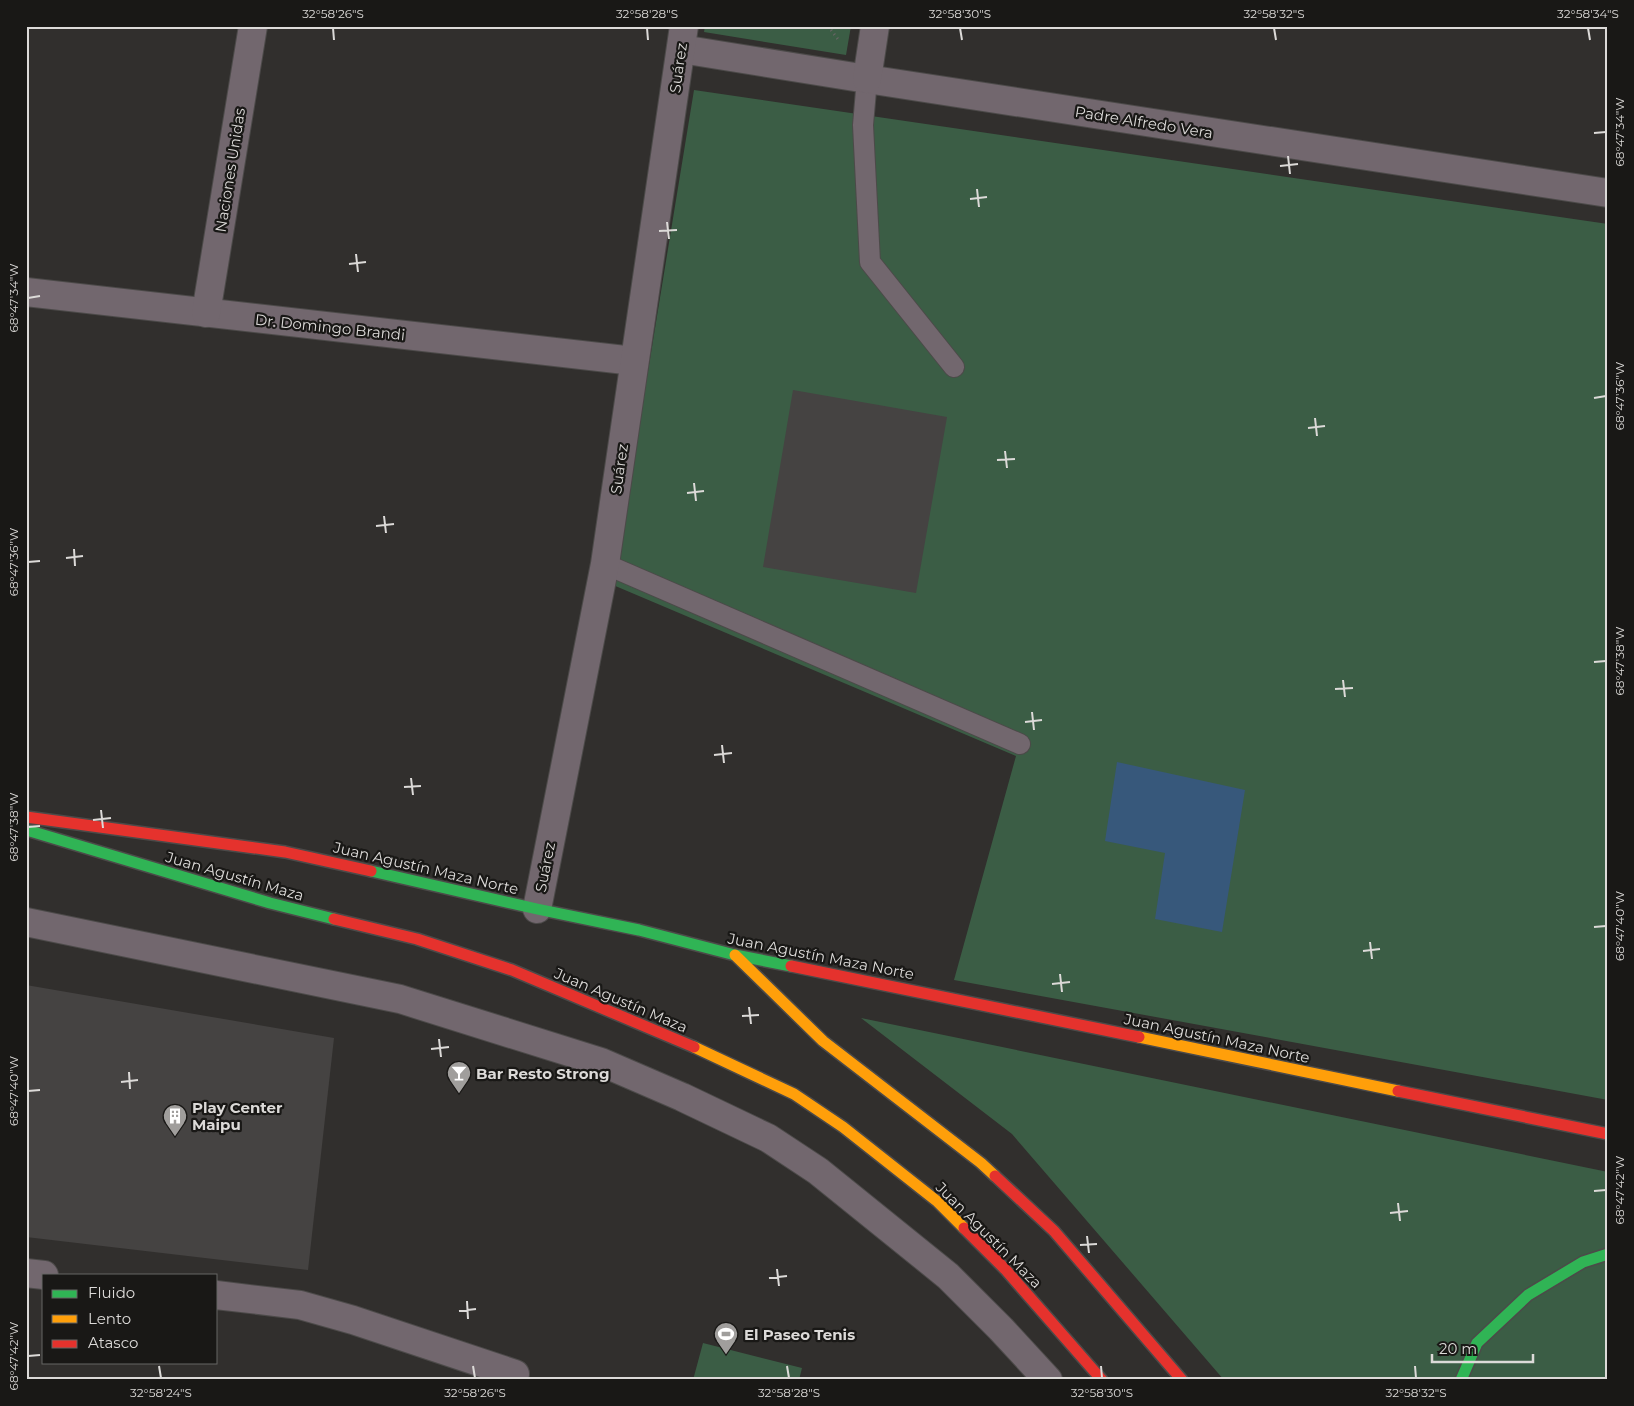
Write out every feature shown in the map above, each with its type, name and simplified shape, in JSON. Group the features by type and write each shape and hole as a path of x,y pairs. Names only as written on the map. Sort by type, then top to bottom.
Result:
{"main road":[{"name":"Juan Agustín Maza Norte","path":"26,818 285,852 639,930 735,956 966,1001 1608,1134"},
{"name":"Juan Agustín Maza","path":"26,830 270,903 417,939 512,970 720,1058 794,1094 843,1126 938,1202 1005,1269 1102,1380"},
{"path":"735,956 823,1041 982,1163 1054,1231 1182,1380"},
{"path":"1461,1380 1477,1343 1528,1295 1583,1262 1608,1254"}],"street":[{"name":"Naciones Unidas","path":"206,313 253,26"},
{"path":"867,79 875,26"},
{"name":"Padre Alfredo Vera","path":"682,38 867,79 1608,193"},
{"name":"Suárez","path":"537,909 606,564 682,38"},
{"name":"Dr. Domingo Brandi","path":"26,292 634,361"},
{"path":"26,922 400,999 601,1062 682,1097 768,1138 818,1170 948,1276 1048,1380"},
{"path":"26,1273 42,1275"},
{"path":"218,1295 300,1305 353,1320 515,1374"}],"lane":[{"path":"867,79 863,125 870,262 954,367"},
{"path":"606,564 1020,744"}],"green space":[{"path":"705,26 851,26 846,55 704,32"},
{"path":"694,90 1608,224 1608,1100 954,980 1016,756 613,585"},
{"path":"861,1018 1608,1172 1608,1380 1224,1380 1012,1134"},
{"name":"El Paseo Tenis","path":"703,1343 802,1368 799,1380 693,1380"}],"water":[{"path":"1117,762 1245,790 1222,932 1155,919 1165,853 1105,841"}],"building":[{"path":"793,390 947,417 916,593 763,567"},
{"name":"Play Center Maipu","path":"26,985 334,1038 308,1270 26,1237"}],"traffic: fast":[{"path":"30,831 270,903 334,919"},
{"path":"371,871 639,930 735,955 791,966"},
{"path":"1461,1380 1477,1343 1528,1295 1583,1262 1608,1254"}],"traffic: slow":[{"path":"735,955 823,1041 981,1163 995,1176"},
{"path":"1139,1037 1398,1091"},
{"path":"694,1047 794,1094 843,1127 938,1202 964,1228"}],"traffic: jam":[{"path":"26,817 285,852 371,871"},
{"path":"334,919 417,939 512,970 694,1047"},
{"path":"791,966 1139,1037"},
{"path":"1398,1091 1608,1134"},
{"path":"995,1176 1054,1231 1182,1380"},
{"path":"964,1228 1005,1269 1102,1380"}],"place":[{"name":"Bar Resto Strong","path":"459,1094"},
{"name":"Play Center Maipu","path":"175,1137"},
{"name":"El Paseo Tenis","path":"726,1355"}]}
